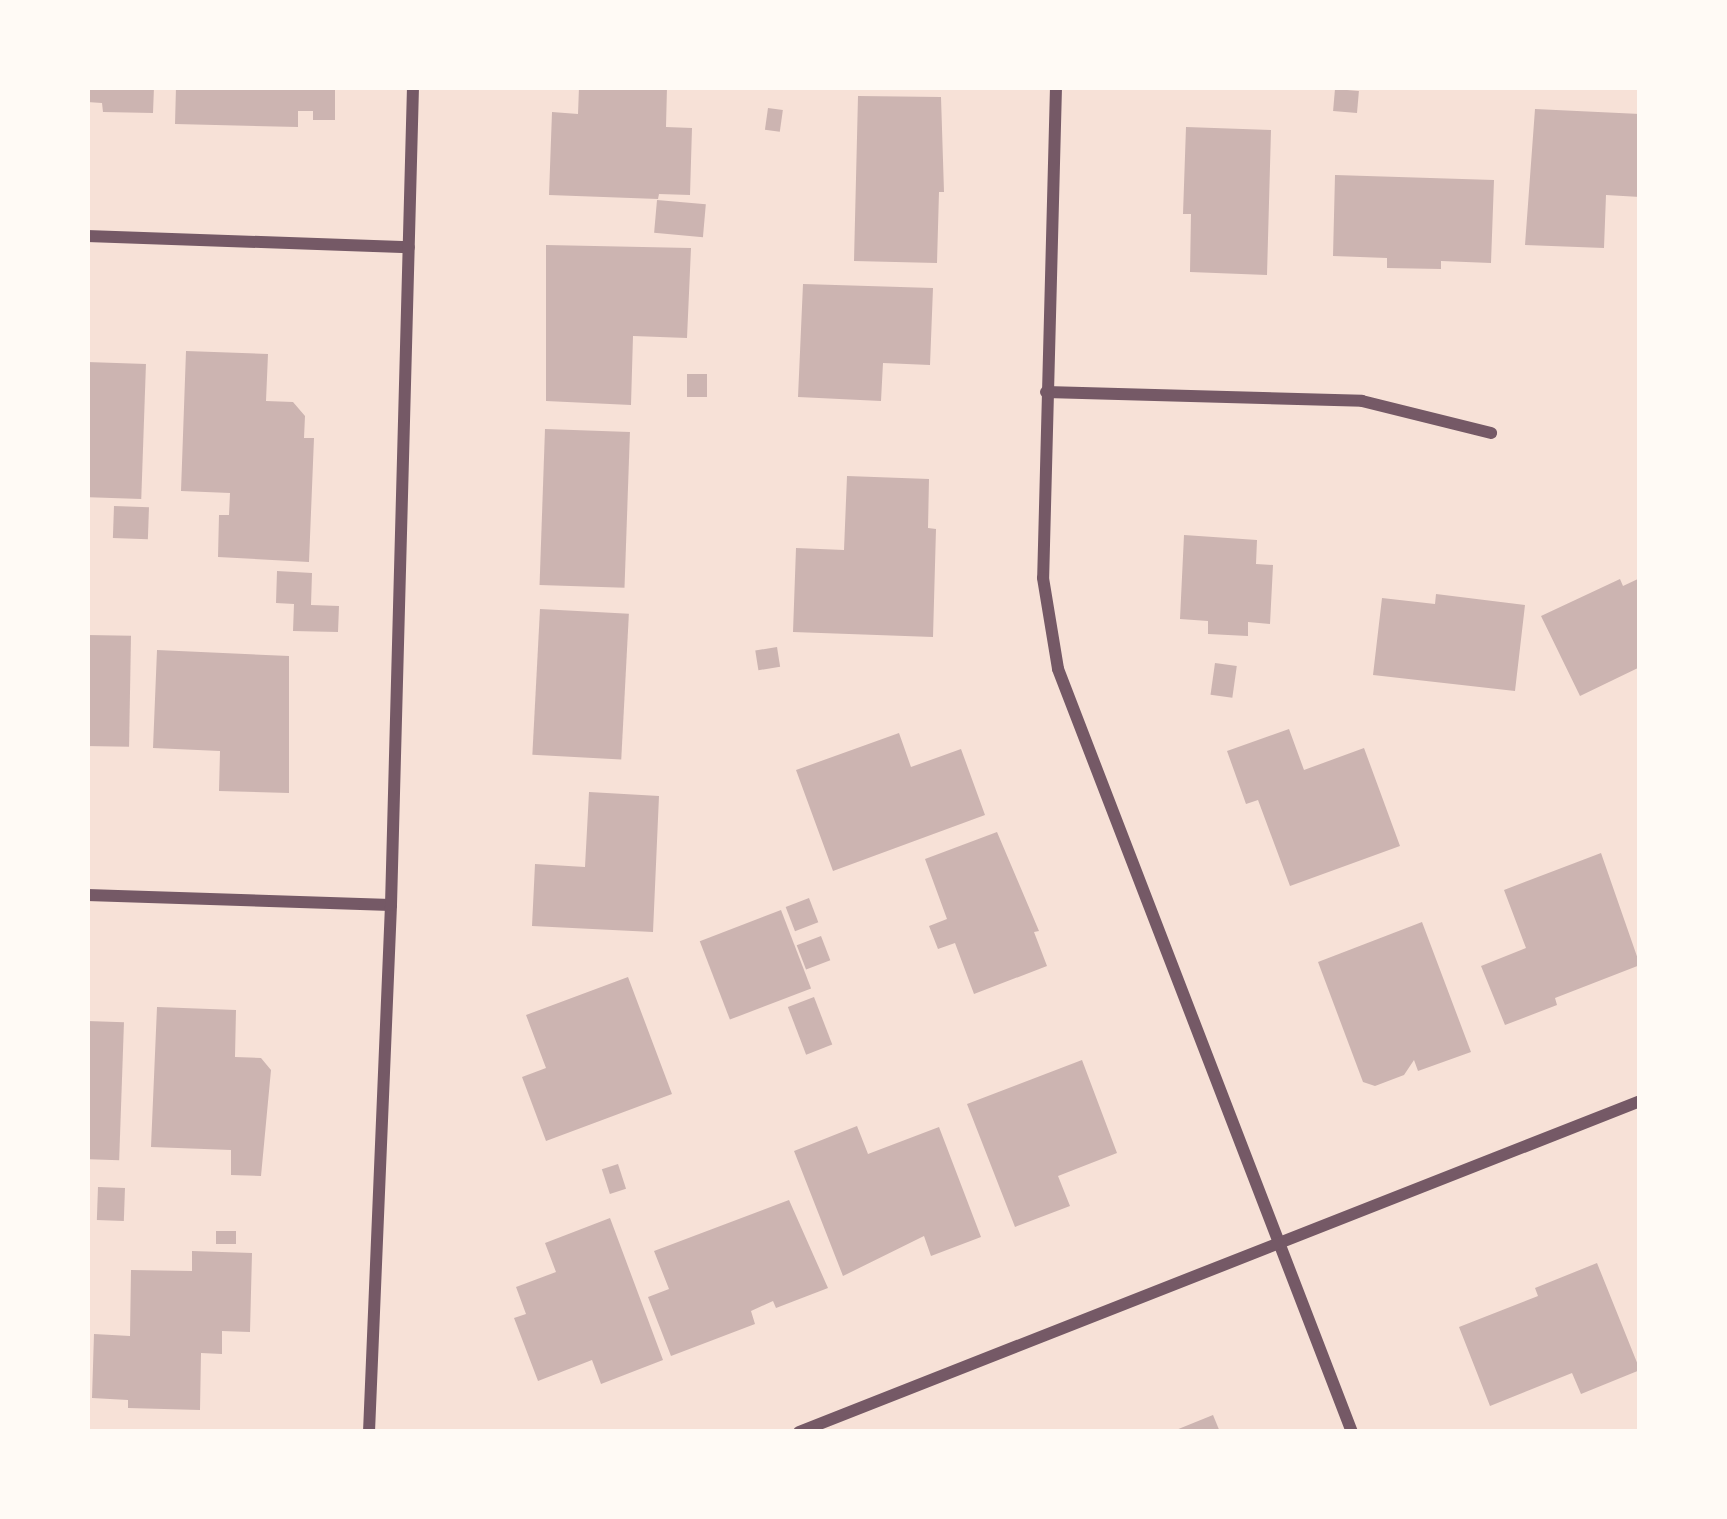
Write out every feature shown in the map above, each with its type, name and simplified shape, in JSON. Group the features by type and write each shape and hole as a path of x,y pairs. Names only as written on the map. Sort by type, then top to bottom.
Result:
{"street":[{"path":"369,1432 392,905 413,87"},
{"path":"1055,87 1042,578 1058,668 1352,1432"},
{"path":"87,236 409,247"},
{"path":"1046,392 1362,401 1491,433"},
{"path":"87,895 392,905"},
{"path":"799,1432 1640,1101"}],"building":[{"path":"87,87 154,87 153,113 103,112 102,103 87,102"},
{"path":"176,87 335,87 335,120 313,120 313,111 298,111 298,127 175,124"},
{"path":"579,87 667,87 666,127 692,128 690,195 659,194 658,199 549,195 552,112 578,114"},
{"path":"1335,89 1359,91 1357,113 1333,111"},
{"path":"858,96 941,97 944,192 939,192 937,263 854,261"},
{"path":"768,108 783,110 780,132 765,130"},
{"path":"1535,109 1640,114 1640,197 1606,195 1604,248 1525,245"},
{"path":"1186,127 1271,130 1267,275 1190,272 1191,214 1183,214"},
{"path":"1335,175 1494,180 1491,263 1441,261 1441,269 1387,268 1387,258 1333,256"},
{"path":"657,200 706,204 703,237 654,233"},
{"path":"546,245 691,248 687,338 633,336 631,405 546,401"},
{"path":"803,284 933,288 930,365 883,363 881,401 798,397"},
{"path":"186,351 268,354 266,401 293,402 305,416 304,438 314,438 309,562 218,557 219,515 229,515 230,493 181,491"},
{"path":"87,362 146,364 141,499 87,497"},
{"path":"687,374 707,374 707,397 687,397"},
{"path":"545,429 630,432 625,588 540,585"},
{"path":"847,476 929,479 928,528 936,529 933,637 793,632 796,548 844,550"},
{"path":"114,506 149,507 148,539 113,538"},
{"path":"1184,535 1257,540 1256,564 1273,565 1270,624 1248,622 1248,636 1208,634 1208,621 1180,619"},
{"path":"277,571 312,573 311,605 339,606 338,632 293,631 294,604 276,603"},
{"path":"1640,578 1640,667 1580,696 1541,616 1620,579 1623,586"},
{"path":"1436,594 1525,605 1515,691 1373,675 1382,598 1435,604"},
{"path":"540,609 629,614 621,759 532,755"},
{"path":"87,635 131,636 129,747 87,746"},
{"path":"777,647 780,667 758,670 755,650"},
{"path":"157,650 289,656 289,793 219,791 220,751 153,748"},
{"path":"1215,663 1237,666 1232,698 1211,695"},
{"path":"1289,729 1304,770 1364,748 1400,846 1290,886 1258,800 1246,804 1227,751"},
{"path":"899,733 911,767 961,749 985,815 833,871 796,770"},
{"path":"589,792 659,796 653,932 532,926 535,864 585,867"},
{"path":"997,832 1039,931 1034,932 1047,966 974,994 955,943 938,949 929,926 947,919 925,859"},
{"path":"1601,853 1640,965 1555,998 1557,1005 1505,1025 1481,966 1526,948 1504,890"},
{"path":"809,898 818,922 795,931 786,907"},
{"path":"781,910 811,988 730,1020 700,941"},
{"path":"1422,922 1471,1052 1418,1071 1414,1060 1404,1075 1375,1086 1363,1082 1318,962"},
{"path":"821,936 830,960 806,970 797,945"},
{"path":"628,977 672,1094 546,1141 522,1077 546,1068 526,1015"},
{"path":"814,997 832,1045 806,1055 788,1007"},
{"path":"157,1007 236,1010 235,1057 261,1058 271,1070 261,1176 231,1175 231,1150 151,1147"},
{"path":"87,1021 124,1022 119,1160 87,1159"},
{"path":"1082,1060 1117,1153 1058,1176 1070,1206 1015,1227 967,1104"},
{"path":"857,1126 868,1154 939,1127 981,1237 931,1256 924,1236 843,1276 794,1151"},
{"path":"618,1164 626,1189 610,1194 602,1169"},
{"path":"98,1187 125,1188 124,1221 97,1220"},
{"path":"789,1200 828,1288 776,1308 773,1301 751,1311 755,1324 671,1356 648,1297 669,1289 654,1251"},
{"path":"610,1218 663,1360 601,1384 592,1360 538,1381 514,1318 526,1314 516,1287 556,1272 545,1243"},
{"path":"216,1231 236,1231 236,1244 216,1244"},
{"path":"192,1251 252,1253 250,1332 222,1331 222,1354 201,1353 200,1410 128,1408 128,1400 92,1398 94,1334 130,1336 131,1270 192,1271"},
{"path":"1597,1263 1640,1370 1581,1394 1572,1373 1490,1406 1459,1327 1538,1296 1535,1288"},
{"path":"1213,1415 1220,1432 1171,1432"}]}
